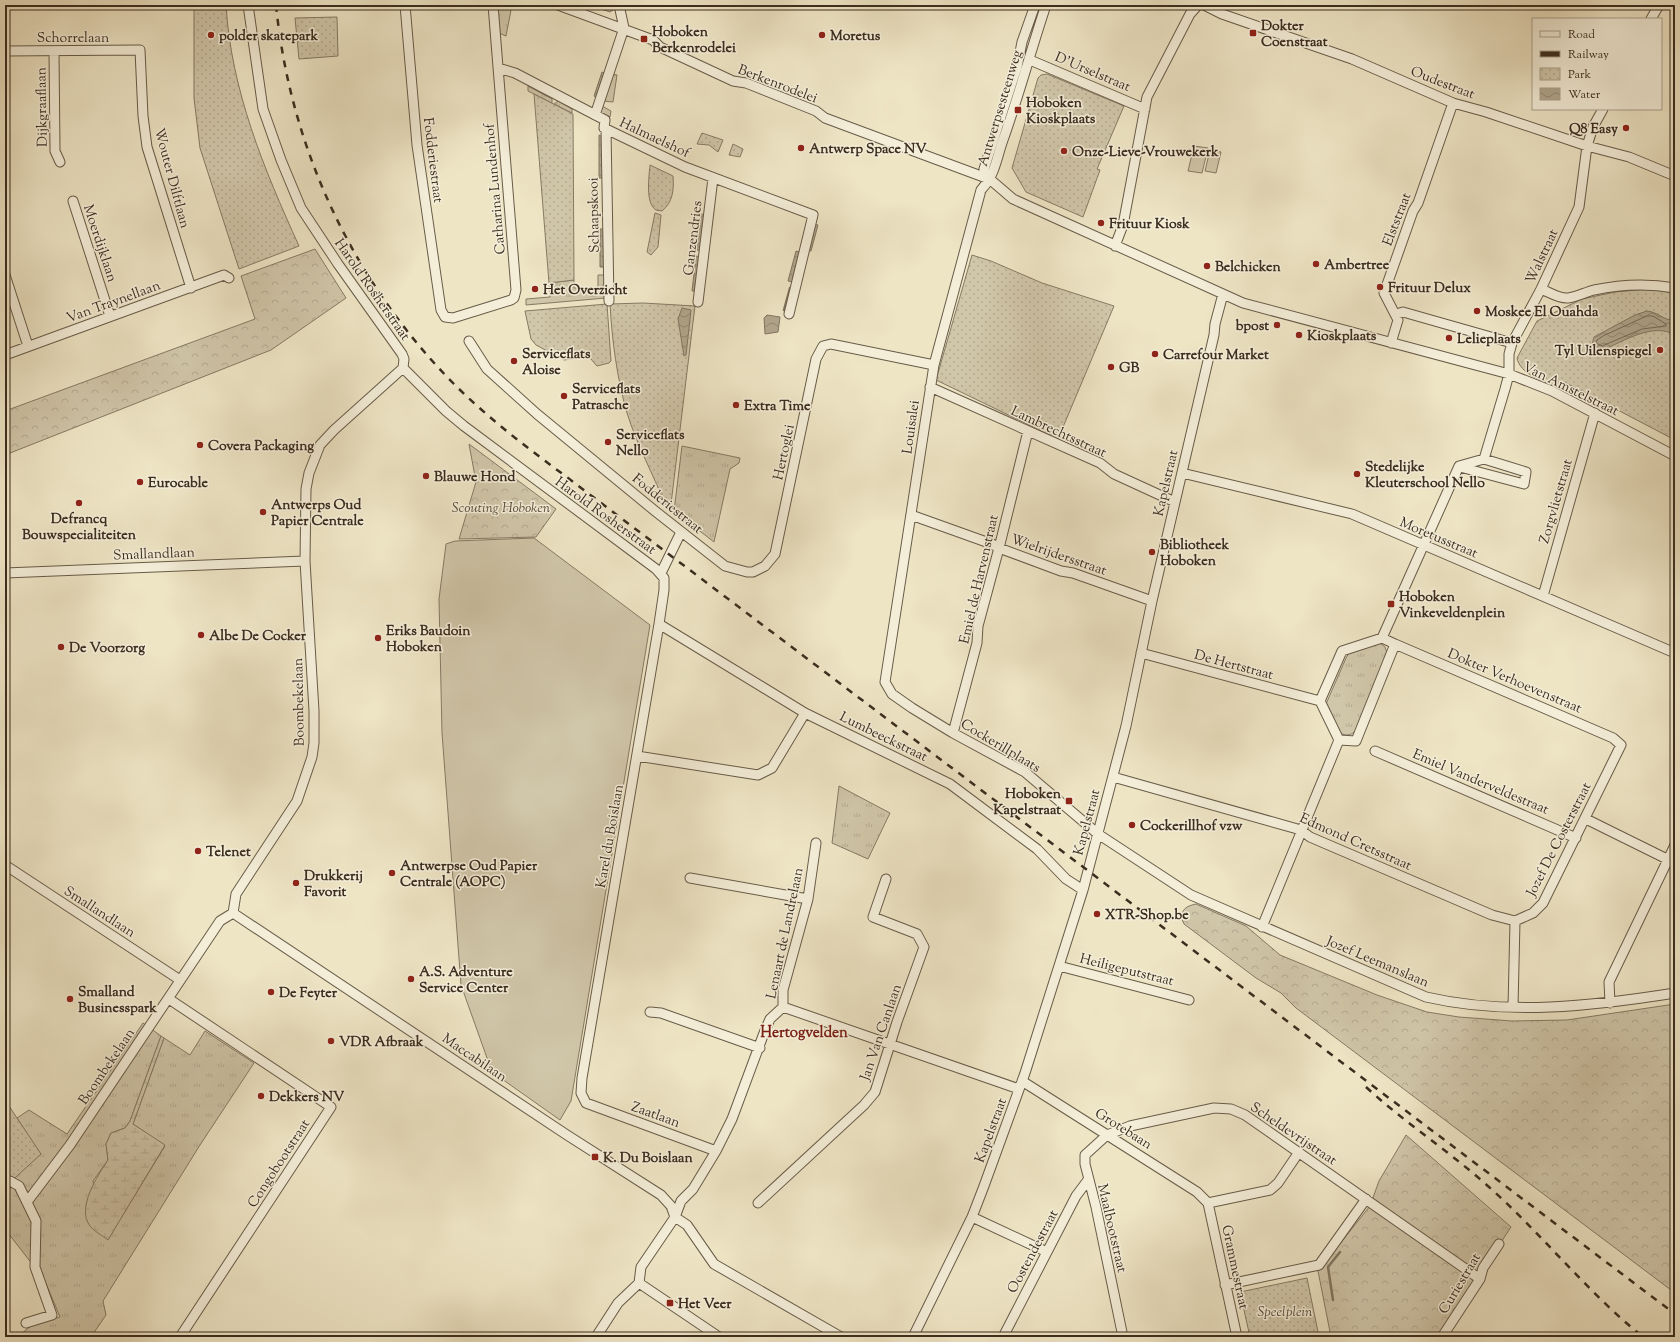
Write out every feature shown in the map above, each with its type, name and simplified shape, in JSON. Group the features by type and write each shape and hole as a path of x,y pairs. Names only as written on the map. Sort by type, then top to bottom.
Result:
{"street":[{"name":"Harold Rosherstraat","path":"248,5 263,109 300,208 402,354 404,359 402,368 440,406 464,426 661,574"},
{"name":"Fodderiestraat","path":"405,5 417,145 441,310 444,317"},
{"name":"Catharina Lundenhof","path":"444,317 453,318 507,302 514,298 516,294 492,5"},
{"name":"Berkenrodelei","path":"558,5 624,28 653,40 667,51 733,81 746,83 816,111 825,118 991,180"},
{"path":"595,114 624,28 619,5"},
{"name":"Antwerpsesteenweg","path":"1035,5 1022,42 1017,67 985,165 985,175 991,180 1030,60 1032,48 1046,5"},
{"path":"1115,246 1123,225 1150,88 1190,14 1198,5"},
{"name":"Oudestraat","path":"1204,5 1222,14 1352,60 1453,103 1486,112 1587,146 1629,157 1675,176"},
{"path":"1652,18 1659,5"},
{"name":"Schorrelaan","path":"5,51 140,50"},
{"name":"Wouter Dilftlaan","path":"140,50 143,116 147,146 191,288"},
{"name":"Dijkgraaflaan","path":"54,51 55,151 60,162"},
{"name":"D'Urselstraat","path":"1030,60 1145,109"},
{"name":"Halmaelshof","path":"498,68 515,73 595,114 605,120 604,128 685,168 813,215 789,314"},
{"name":"Elststraat","path":"1397,314 1384,293 1413,211 1418,203 1453,103"},
{"name":"Walstraat","path":"1484,459 1509,374 1509,354 1512,342 1541,289 1579,207 1587,146 1593,128 1602,110"},
{"name":"Schaapskooi","path":"606,129 609,300"},
{"name":"Ganzendries","path":"698,302 713,178"},
{"path":"991,180 1013,198 1115,246 1254,307 1391,343 1398,320 1397,314 1404,312 1512,342"},
{"name":"Louisalei","path":"886,687 885,682 934,366 981,190 991,180"},
{"name":"Moerdijklaan","path":"73,201 110,316"},
{"path":"5,275 28,346"},
{"name":"Van Traynellaan","path":"5,355 224,275 229,278"},
{"path":"1541,289 1556,296 1568,298 1588,291 1622,285 1650,284 1675,288"},
{"name":"Kapelstraat","path":"914,1335 972,1217 1021,1085 1083,890 1126,726 1152,601 1214,336 1219,304 1223,294"},
{"name":"Fodderiestraat","path":"469,341 487,369 513,393 681,532 725,566 747,572 753,572"},
{"name":"Van Amstelstraat","path":"1391,343 1509,374 1552,391 1675,456"},
{"name":"Hertoglei","path":"753,572 765,566 775,554 816,359 823,346 831,344 934,366"},
{"name":"Boombekelaan","path":"27,1202 70,1145 220,921 233,913 236,894 297,801 312,757 314,724 305,561 306,489 309,473 320,445 334,430 402,368"},
{"name":"Lambrechtsstraat","path":"930,387 1100,463 1114,474 1175,502"},
{"name":"Zorgvlietstraat","path":"1543,596 1594,413"},
{"name":"Emiel de Harvenstraat","path":"953,733 977,643 978,626 1000,548 1028,431"},
{"path":"1484,459 1526,472 1524,484 1459,466 1484,459"},
{"path":"1262,927 1339,740 1320,701 1342,651 1382,638 1459,466"},
{"name":"Moretusstraat","path":"1182,473 1352,514 1423,546 1675,653"},
{"name":"Wielrijdersstraat","path":"911,515 1152,601"},
{"path":"661,574 681,532"},
{"name":"Smallandlaan","path":"5,573 305,561"},
{"name":"Karel du Boislaan","path":"586,1103 581,1093 582,1078 659,624 665,583 661,574"},
{"name":"Lumbeeckstraat","path":"659,624 805,712 950,784 1037,849 1066,879 1083,890"},
{"name":"Dokter Verhoevenstraat","path":"1382,638 1613,738 1621,745"},
{"path":"1339,740 1356,741 1395,644"},
{"name":"De Hertstraat","path":"1141,653 1320,701"},
{"name":"Cockerillplaats","path":"886,687 892,694 912,708 953,733 1025,772 1098,834"},
{"path":"637,756 758,775 772,768 805,712"},
{"name":"Jozef De Costerstraat","path":"1514,921 1533,913 1543,904 1621,745"},
{"name":"Emiel Vanderveldestraat","path":"1375,751 1576,838"},
{"name":"Edmond Cretsstraat","path":"1113,777 1301,830 1310,837 1485,912 1514,921"},
{"path":"1586,819 1671,861"},
{"name":"Jozef Leemanslaan","path":"1098,834 1191,895 1426,997 1449,1002 1513,1007 1553,1007 1610,1003 1675,993"},
{"name":"Lenaart de Landrelaan","path":"639,1283 641,1268 675,1217 681,1201 693,1189 716,1151 732,1119 770,1020 783,1007 783,990 808,899 816,843"},
{"path":"1610,1003 1608,982 1671,861 1675,845"},
{"name":"Smallandlaan","path":"5,865 180,980"},
{"path":"690,878 808,899"},
{"name":"Jan Van Canlaan","path":"758,1203 866,1103 875,1092 897,1022 924,947 917,934 873,917 886,879"},
{"name":"Maccabilaan","path":"233,913 566,1135 661,1195 671,1206 675,1217"},
{"path":"1513,1007 1514,921"},
{"name":"Heiligeputstraat","path":"1059,966 1189,1000"},
{"name":"Congobootstraat","path":"168,999 331,1107 180,1337"},
{"name":"Grotebaan","path":"783,1007 891,1044 1021,1085 1107,1135 1197,1192 1208,1203"},
{"path":"650,1012 661,1013 760,1048"},
{"name":"Zaatlaan","path":"586,1103 716,1151"},
{"name":"Scheldevrijstraat","path":"1107,1135 1130,1126 1201,1110 1223,1108 1231,1109 1245,1115 1480,1278"},
{"name":"Maalbootstraat","path":"1107,1135 1085,1155 1085,1164 1096,1207 1123,1337"},
{"path":"1208,1203 1270,1190 1278,1182 1299,1152"},
{"name":"Oostendestraat","path":"1003,1337 1076,1196 1088,1180"},
{"path":"5,1184 10,1181 19,1186 36,1221 35,1267 52,1315 26,1323"},
{"path":"1224,1285 1319,1265 1366,1200"},
{"name":"Grammestraat","path":"1208,1203 1224,1285 1237,1337"},
{"path":"675,1217 687,1225 714,1264 841,1337"},
{"path":"972,1217 1047,1252"},
{"name":"Curiestraat","path":"1442,1337 1480,1278 1484,1268 1499,1244"},
{"path":"596,1337 618,1303 639,1283 719,1337"},
{"path":"914,1335 924,1337"}],"green space":[{"path":"194,5 226,5 229,37 235,68 251,128 274,188 299,246 239,269 200,148 194,98"},
{"path":"497,5 512,5 506,36 499,33"},
{"path":"595,5 612,5 613,10 610,12 595,7"},
{"path":"337,17 338,56 299,59 295,18"},
{"path":"612,74 617,75 613,102 603,101"},
{"path":"1047,74 1124,106 1097,169 1100,170 1083,217 1026,192 1012,168 1038,78 1041,75"},
{"path":"528,86 552,99 552,103 528,91"},
{"path":"534,94 573,114 574,280 549,283"},
{"path":"558,101 572,109 572,113 554,104"},
{"path":"602,106 611,111 610,117 599,112"},
{"path":"702,133 723,140 718,152 709,145 697,144"},
{"path":"733,144 743,149 740,157 729,155"},
{"path":"1194,146 1208,148 1202,173 1188,171"},
{"path":"1210,150 1221,152 1216,173 1205,171"},
{"path":"650,165 673,176 671,200 662,211 656,210 650,202 648,189"},
{"path":"655,213 661,215 658,247 651,255 647,252"},
{"path":"315,249 346,298 271,350 5,455 5,411 255,319 241,276"},
{"path":"972,255 991,261 1042,283 1114,306 1058,439 936,380"},
{"path":"598,275 606,275 606,298 526,305 526,299 550,297 549,283 574,280 574,288 598,288"},
{"path":"1648,289 1675,293 1675,440 1566,383 1555,387 1532,376 1522,368 1517,358 1537,321 1582,299 1615,292"},
{"path":"643,303 695,306 671,504 665,504 635,436 627,413 620,386 612,332 610,304"},
{"path":"607,304 611,361 609,363 597,366 590,358 587,357 564,360 536,345 531,339 525,311"},
{"name":"Scouting Hoboken","path":"469,444 556,509 536,537 459,539 476,482"},
{"path":"682,446 740,458 739,463 730,469 714,542 674,511"},
{"path":"534,538 650,625 571,1101 560,1120 492,1072 461,985 442,733 439,599 446,544 455,541"},
{"path":"1380,643 1385,647 1387,653 1356,730 1349,735 1339,733 1326,704 1346,658 1350,651"},
{"path":"839,786 890,813 868,859 832,843"},
{"path":"1196,904 1246,926 1280,955 1377,995 1427,1012 1459,1017 1512,1021 1567,1020 1675,1004 1675,1293 1296,1008 1281,993 1256,978 1184,924 1181,917 1184,909"},
{"path":"143,1023 161,1036 130,1121 125,1128 111,1133 106,1144 108,1160 93,1181 108,1239 165,1146 133,1124 164,1038 190,1055 205,1031 254,1063 200,1145 103,1301 106,1315 91,1337 17,1337 31,1326 60,1317 39,1267 29,1260 5,1229 5,1187 40,1154 17,1118 29,1110 67,1134"},
{"path":"161,1036 164,1038 133,1124 165,1145 108,1240 96,1232 86,1219 87,1201 94,1183 108,1160 106,1144 111,1133 125,1128 130,1121"},
{"path":"5,1100 41,1154 5,1187"},
{"path":"1406,1135 1511,1227 1439,1337 1331,1337 1318,1271 1370,1206 1379,1181"},
{"name":"Speelplein","path":"1307,1278 1319,1337 1250,1337 1240,1292"}],"water":[{"path":"602,72 607,74 598,99 594,96"},
{"path":"599,135 604,138 605,178 599,178"},
{"path":"701,214 706,215 701,251 697,250"},
{"path":"814,224 818,225 811,251 807,250"},
{"path":"600,229 605,229 606,267 600,267"},
{"path":"796,251 801,252 794,282 788,281"},
{"path":"696,256 701,257 696,291 692,291"},
{"path":"682,308 691,310 686,355 684,356 678,319"},
{"path":"1647,311 1671,320 1675,320 1675,335 1657,331 1648,332 1629,338 1603,350 1598,350 1592,345 1594,337 1635,315"},
{"path":"767,315 780,317 778,332 765,334 764,318"}],"waterway":[{"path":"784,310 790,288"},
{"path":"1333,1300 1328,1267 1340,1252"}],"railway":[{"path":"276,5 284,58 296,110 312,161 332,210 357,257 386,302 418,344 467,397 536,454 1675,1314"},
{"path":"1366,1087 1396,1113 1474,1174 1509,1205 1602,1301 1643,1337"}],"place":[{"name":"Dokter Coenstraat","path":"1253,33"},
{"name":"polder skatepark","path":"211,35"},
{"name":"Moretus","path":"822,35"},
{"name":"Hoboken Berkenrodelei","path":"644,39"},
{"name":"Hoboken Kioskplaats","path":"1018,110"},
{"name":"Q8 Easy","path":"1626,128"},
{"name":"Antwerp Space NV","path":"801,148"},
{"name":"Onze-Lieve-Vrouwekerk","path":"1064,151"},
{"name":"Frituur Kiosk","path":"1101,223"},
{"name":"Ambertree","path":"1316,264"},
{"name":"Belchicken","path":"1207,266"},
{"name":"Frituur Delux","path":"1380,287"},
{"name":"Het Overzicht","path":"535,289"},
{"name":"Moskee El Ouahda","path":"1477,311"},
{"name":"bpost","path":"1277,325"},
{"name":"Kioskplaats","path":"1299,335"},
{"name":"Lelieplaats","path":"1449,338"},
{"name":"Tyl Uilenspiegel","path":"1660,350"},
{"name":"Carrefour Market","path":"1155,354"},
{"name":"Serviceflats Aloise","path":"514,361"},
{"name":"GB","path":"1111,367"},
{"name":"Serviceflats Patrasche","path":"564,396"},
{"name":"Extra Time","path":"736,405"},
{"name":"Serviceflats Nello","path":"608,442"},
{"name":"Covera Packaging","path":"200,445"},
{"name":"Stedelijke Kleuterschool Nello","path":"1357,474"},
{"name":"Blauwe Hond","path":"426,476"},
{"name":"Eurocable","path":"140,482"},
{"name":"Defrancq Bouwspecialiteiten","path":"79,503"},
{"name":"Antwerps Oud Papier Centrale","path":"263,512"},
{"name":"Bibliotheek Hoboken","path":"1152,552"},
{"name":"Hoboken Vinkeveldenplein","path":"1391,604"},
{"name":"Albe De Cocker","path":"201,635"},
{"name":"Eriks Baudoin Hoboken","path":"378,638"},
{"name":"De Voorzorg","path":"61,647"},
{"name":"Hoboken Kapelstraat","path":"1069,801"},
{"name":"Cockerillhof vzw","path":"1132,825"},
{"name":"Telenet","path":"198,851"},
{"name":"Antwerpse Oud Papier Centrale (AOPC)","path":"392,873"},
{"name":"Drukkerij Favorit","path":"296,883"},
{"name":"XTR-Shop.be","path":"1097,914"},
{"name":"A.S. Adventure Service Center","path":"411,979"},
{"name":"De Feyter","path":"271,992"},
{"name":"Smalland Businesspark","path":"70,999"},
{"name":"VDR Afbraak","path":"331,1041"},
{"name":"Dekkers NV","path":"261,1096"},
{"name":"K. Du Boislaan","path":"595,1157"},
{"name":"Het Veer","path":"670,1303"}],"district":[{"name":"Hertogvelden","path":"804,1032"}]}
